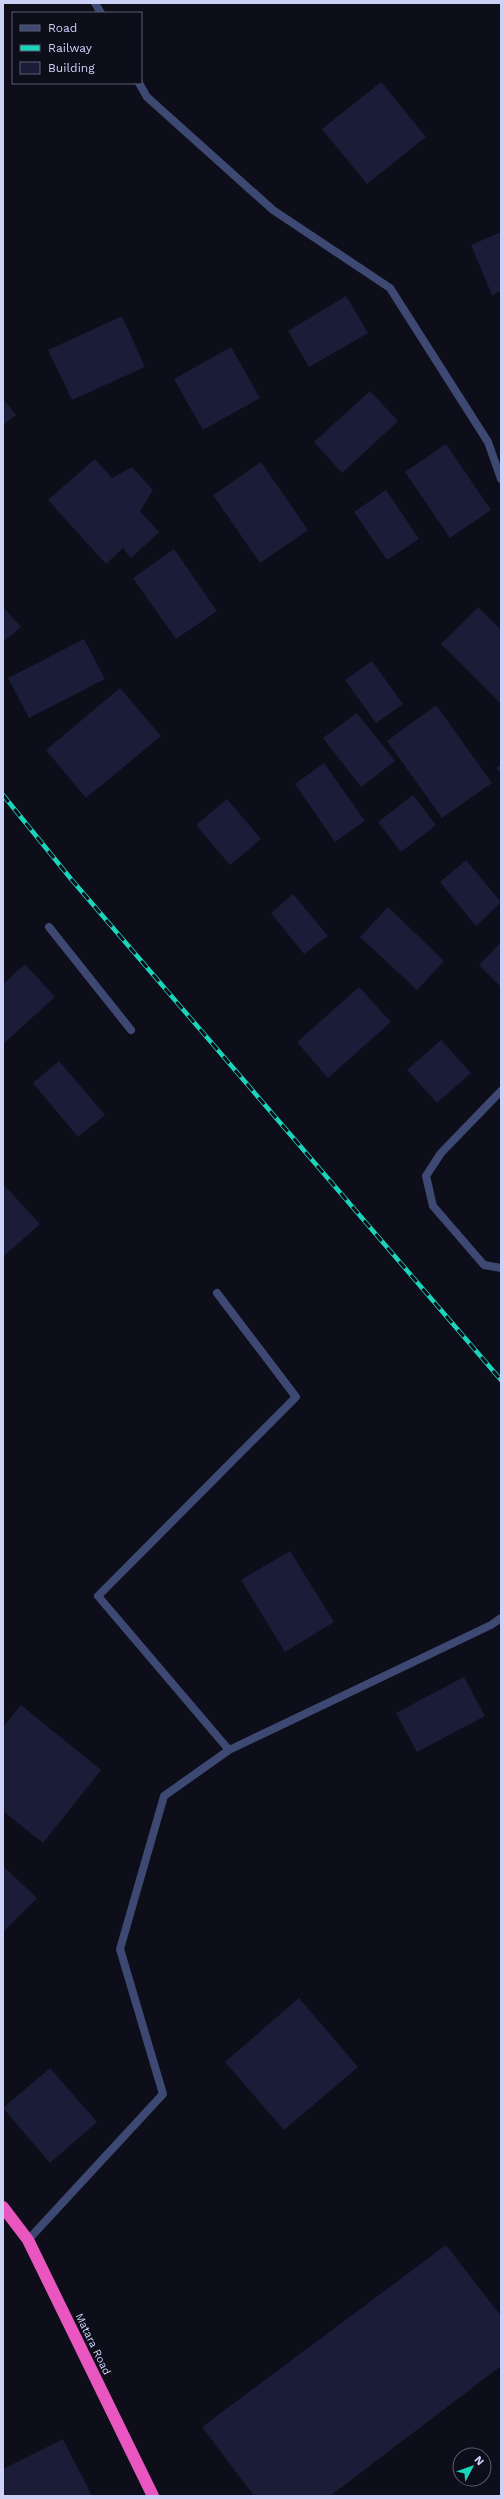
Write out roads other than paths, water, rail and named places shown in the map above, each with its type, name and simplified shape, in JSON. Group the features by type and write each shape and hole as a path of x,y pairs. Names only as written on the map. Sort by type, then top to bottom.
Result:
{"highway":[{"name":"Matara Road","path":"3,2207 28,2240 153,2496"}],"street":[{"path":"95,3 100,12"},
{"path":"140,84 147,97 273,210 390,288 488,442 501,479"},
{"path":"49,927 131,1030"},
{"path":"501,1091 441,1153 426,1176 433,1206 484,1265 501,1268"},
{"path":"217,1293 296,1397 98,1596 229,1750"},
{"path":"28,2240 163,2094 120,1949 164,1796 229,1750 491,1625 501,1618"}],"railway":[{"path":"3,795 71,879 501,1380"}]}
